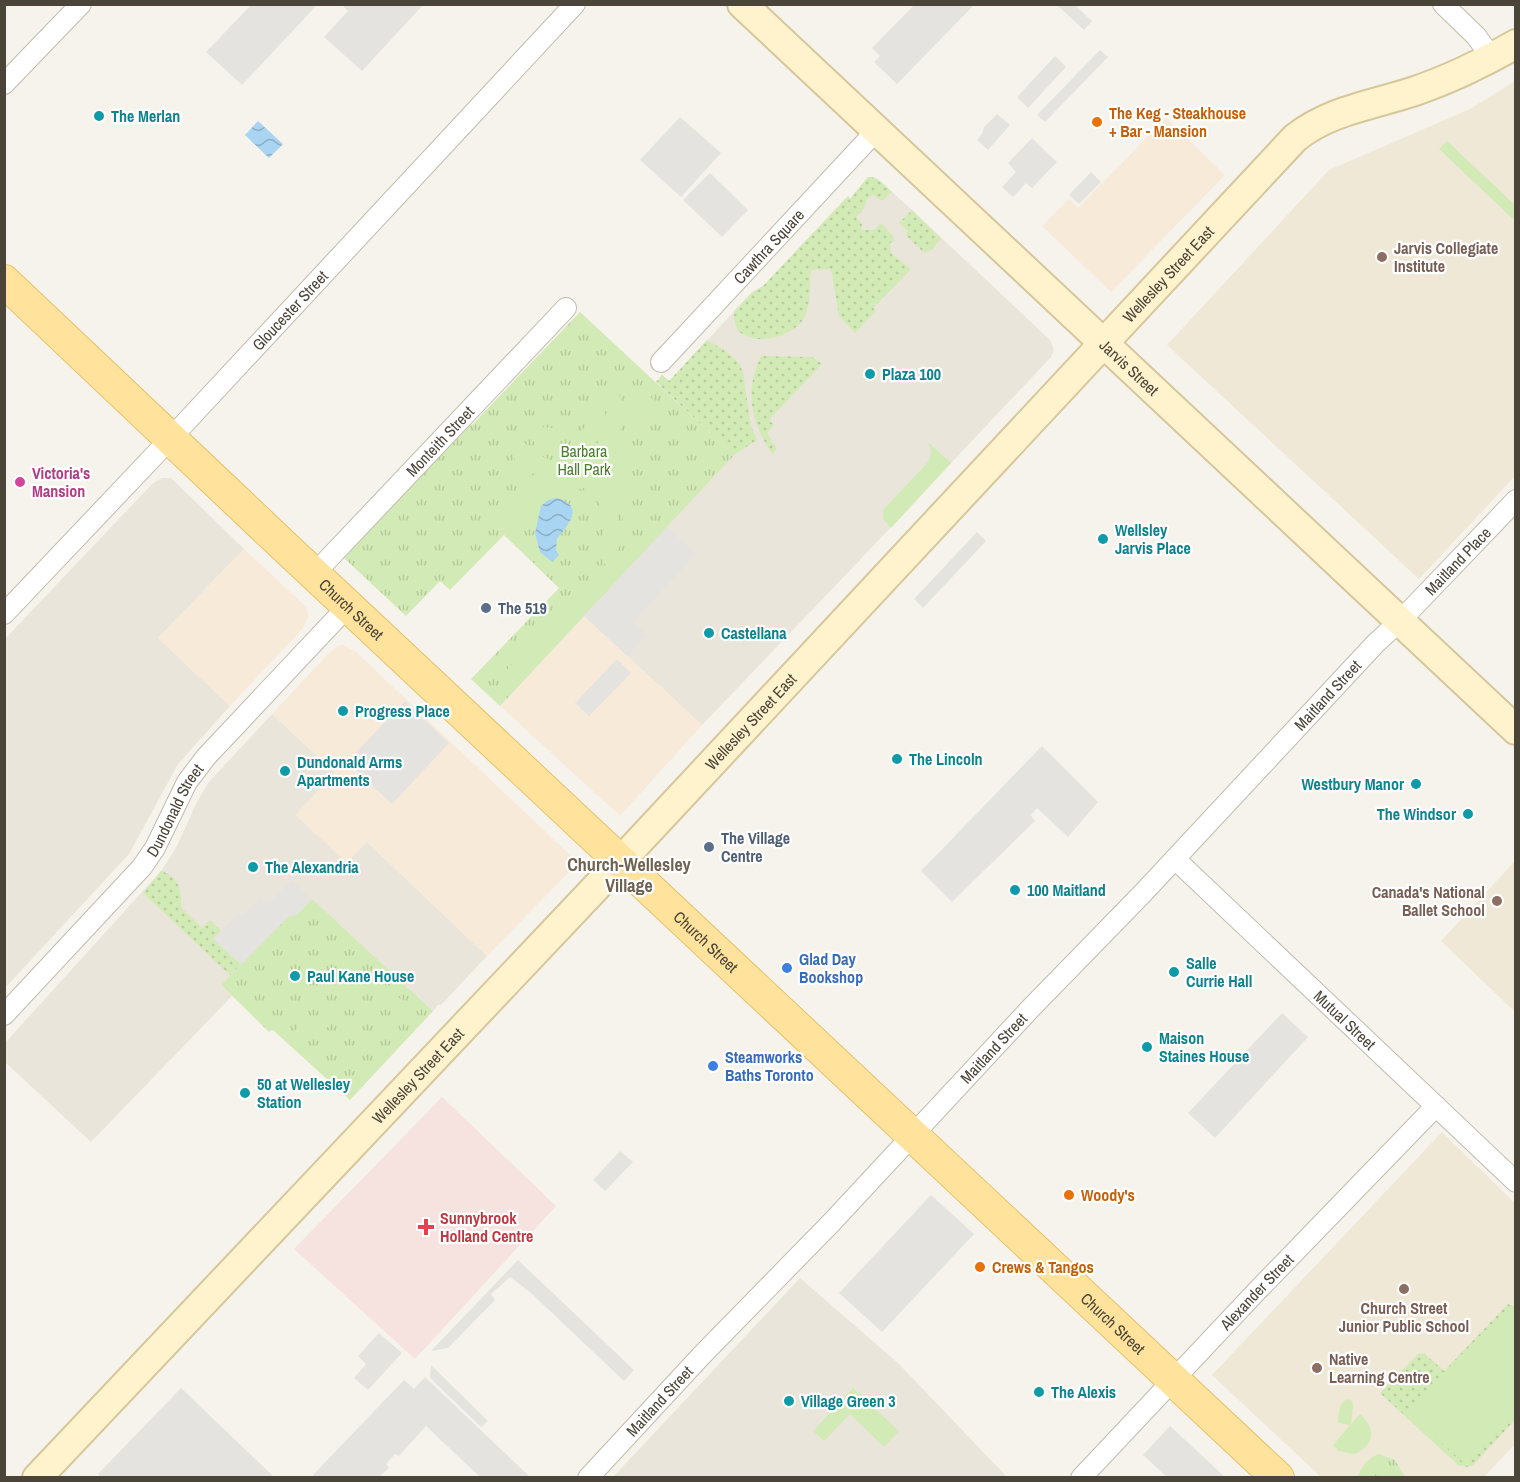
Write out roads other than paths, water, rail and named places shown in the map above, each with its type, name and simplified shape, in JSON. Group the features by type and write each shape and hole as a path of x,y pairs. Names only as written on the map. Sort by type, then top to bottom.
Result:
{"main road":[{"name":"Church Street","path":"4,281 1278,1478"}],"street":[{"path":"4,84 81,4"},
{"name":"Gloucester Street","path":"4,614 575,4"},
{"name":"Jarvis Street","path":"742,4 1515,730"},
{"path":"1443,4 1476,36 1504,51"},
{"name":"Wellesley Street East","path":"37,1478 620,861 1295,138 1322,119 1375,105 1455,76 1504,51"},
{"name":"Cawthra Square","path":"661,362 876,132"},
{"name":"Monteith Street","path":"314,574 566,308"},
{"name":"Maitland Place","path":"1400,621 1515,500"},
{"name":"Dundonald Street","path":"4,1015 142,867 155,848 187,782 206,757 348,606"},
{"name":"Maitland Street","path":"588,1478 701,1356 832,1222 1029,1010 1175,859 1376,643 1400,621"},
{"name":"Mutual Street","path":"1175,859 1515,1182"},
{"name":"Alexander Street","path":"1081,1478 1436,1106"}],"water":[{"path":"258,121 283,144 269,158 245,135"},
{"path":"557,498 571,506 573,511 569,522 557,539 556,550 559,555 552,562 540,552 535,533 541,506 548,500"}],"place":[{"name":"The Merlan","path":"99,116"},
{"name":"The Keg - Steakhouse + Bar - Mansion","path":"1097,122"},
{"name":"Jarvis Collegiate Institute","path":"1382,257"},
{"name":"Plaza 100","path":"870,374"},
{"name":"Victoria's Mansion","path":"20,482"},
{"name":"Wellsley Jarvis Place","path":"1103,539"},
{"name":"The 519","path":"486,608"},
{"name":"Castellana","path":"709,633"},
{"name":"Progress Place","path":"343,711"},
{"name":"The Lincoln","path":"897,759"},
{"name":"Dundonald Arms Apartments","path":"285,771"},
{"name":"Westbury Manor","path":"1416,784"},
{"name":"The Windsor","path":"1468,814"},
{"name":"The Village Centre","path":"709,847"},
{"name":"The Alexandria","path":"253,867"},
{"name":"100 Maitland","path":"1015,890"},
{"name":"Canada's National Ballet School","path":"1497,901"},
{"name":"Glad Day Bookshop","path":"787,968"},
{"name":"Salle Currie Hall","path":"1174,972"},
{"name":"Paul Kane House","path":"295,976"},
{"name":"Maison Staines House","path":"1147,1047"},
{"name":"Steamworks Baths Toronto","path":"713,1066"},
{"name":"50 at Wellesley Station","path":"245,1093"},
{"name":"Woody's","path":"1069,1195"},
{"name":"Sunnybrook Holland Centre","path":"426,1227"},
{"name":"Crews & Tangos","path":"980,1267"},
{"name":"Church Street Junior Public School","path":"1404,1289"},
{"name":"Native Learning Centre","path":"1317,1368"},
{"name":"The Alexis","path":"1039,1392"},
{"name":"Village Green 3","path":"789,1401"}],"district":[{"name":"Church-Wellesley Village","path":"629,874"}],"park label":[{"name":"Barbara Hall Park","path":"584,460"}]}
